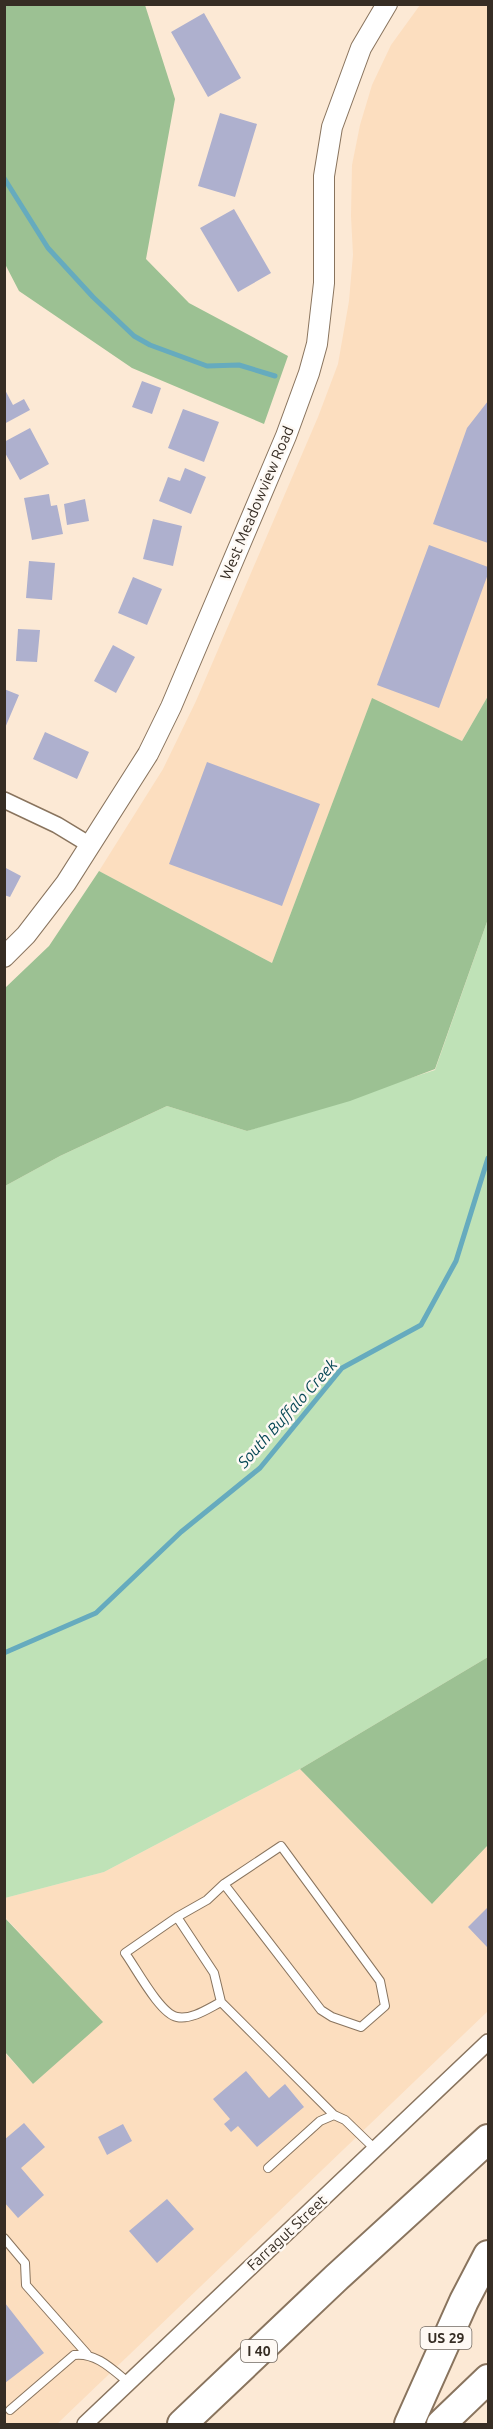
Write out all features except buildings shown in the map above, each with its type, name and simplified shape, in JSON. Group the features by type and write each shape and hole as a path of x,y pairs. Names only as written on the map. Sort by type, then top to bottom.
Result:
{"highway":[{"path":"336,2278 489,2119"},
{"name":"I 40","path":"182,2424 336,2278 489,2139"},
{"name":"US 29","path":"409,2424 459,2311 489,2254"},
{"path":"441,2424 486,2381"}],"street":[{"name":"West Meadowview Road","path":"4,957 47,910 148,754 171,707 296,410 317,344 321,314 325,242 324,176 332,127 361,48 387,4"},
{"path":"4,800 57,825 90,845"},
{"name":"Farragut Street","path":"86,2424 489,2042"}],"lane":[{"path":"221,2002 185,2018 175,2017 163,2009 125,1953 177,1917 207,1900 224,1884 281,1846 380,1981 385,2006 361,2027 332,2017 321,2010 224,1884"},
{"path":"177,1917 214,1973 221,2002 334,2115 345,2120 375,2149"},
{"path":"268,2168 320,2121 334,2115"},
{"path":"4,2238 25,2263 26,2285 87,2354 129,2383"},
{"path":"10,2410 74,2355 87,2354"}],"shaded area":[{"path":"420,5 488,5 488,696 462,741 372,699 272,963 99,871 163,769 196,701 318,417 338,364 349,301 353,255 352,165 360,125 372,85 391,45"},
{"path":"300,1769 432,1904 488,1845 488,2011 57,2424 5,2424 4,2052 33,2084 102,2022 5,1917 5,1898 104,1872"}],"green space":[{"path":"4,5 145,5 175,99 146,259 189,303 288,356 264,424 132,368 19,291 5,264"},
{"path":"488,696 488,919 435,1069 350,1101 247,1131 167,1106 60,1156 5,1186 5,988 49,946 99,871 272,963 372,698 462,741"},
{"path":"488,919 488,1657 300,1769 104,1872 5,1898 5,1186 60,1156 167,1106 247,1131 435,1070"},
{"path":"488,1657 488,1845 432,1904 300,1769"},
{"path":"4,1917 103,2022 33,2084 5,2052"}],"waterway":[{"path":"4,178 48,248 93,297 134,336 150,345 207,366 239,365 275,376"},
{"name":"South Buffalo Creek","path":"4,1653 96,1613 181,1532 260,1468 342,1368 421,1325 456,1261 488,1158"}]}
